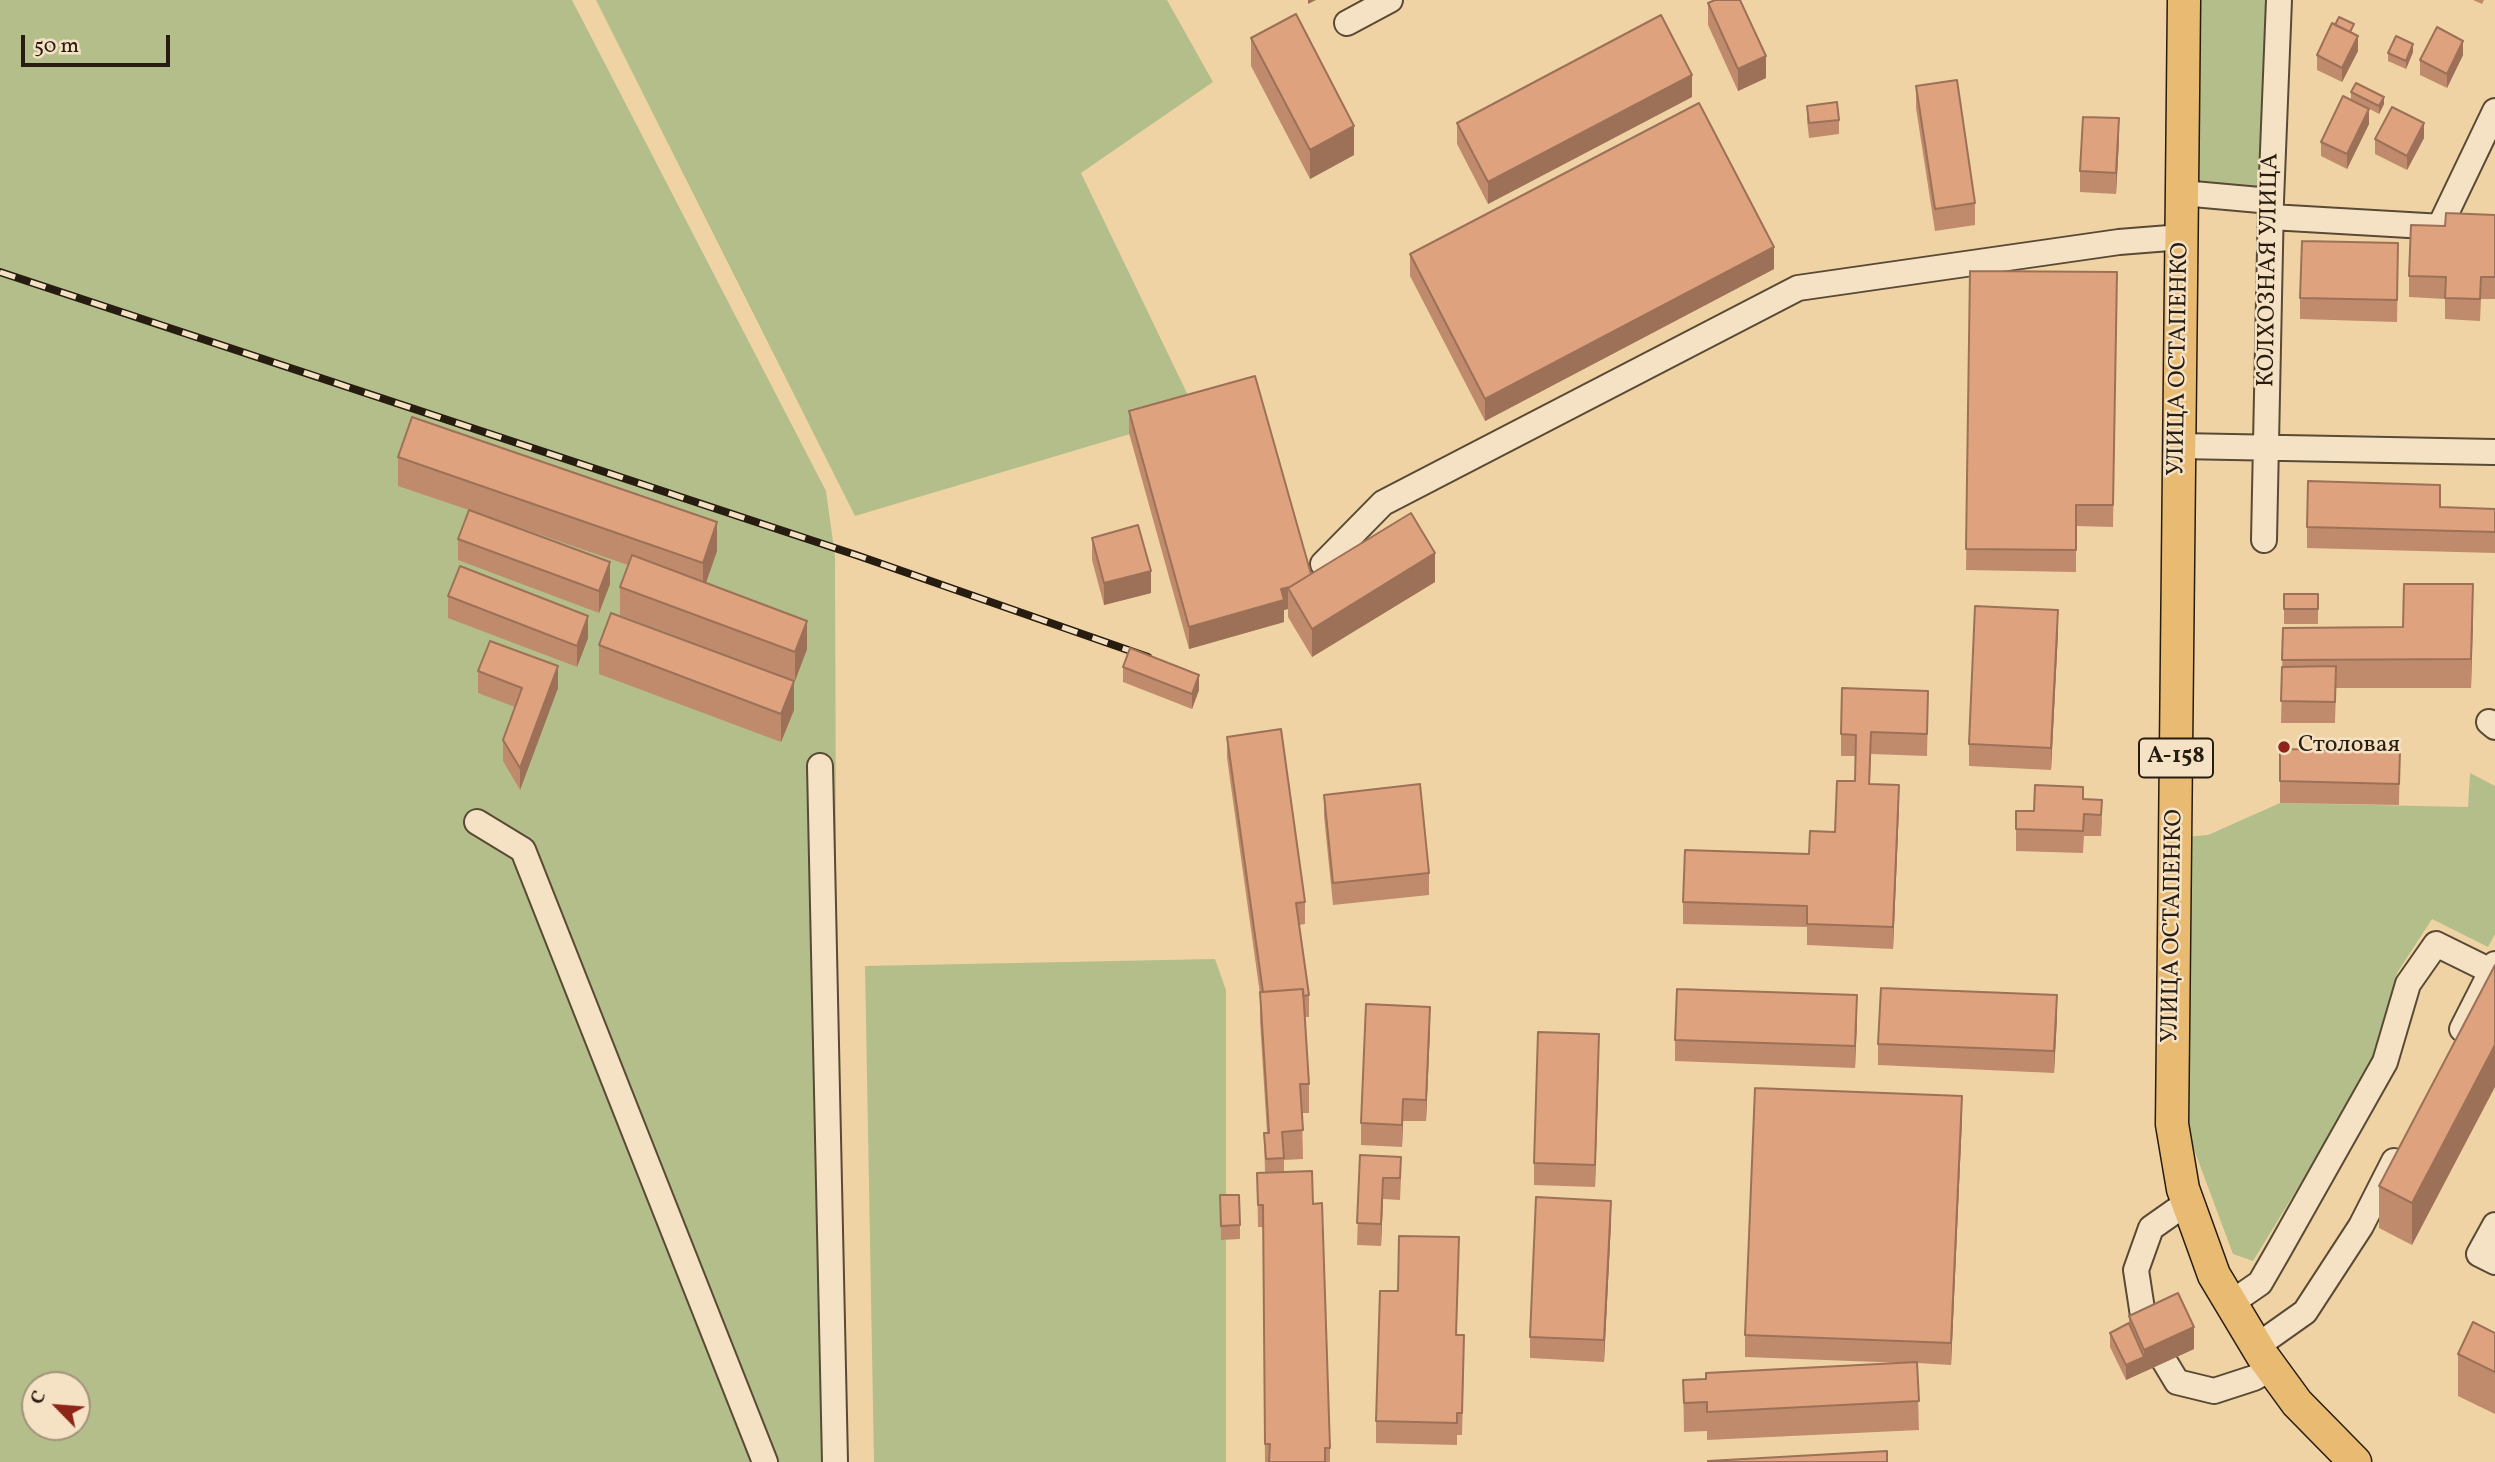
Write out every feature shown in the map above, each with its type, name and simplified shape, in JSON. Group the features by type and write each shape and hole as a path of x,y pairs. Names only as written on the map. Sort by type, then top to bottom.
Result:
{"main road":[{"name":"УЛИЦА ОСТАПЕНКО","path":"2184,0 2172,1124 2183,1189 2214,1275 2264,1357 2297,1403 2355,1462"}],"street":[{"path":"1347,23 1390,0"},
{"name":"КОЛХОЗНАЯ УЛИЦА","path":"2264,540 2271,209 2279,0"},
{"path":"2439,228 2495,111"},
{"path":"2182,192 2271,209 2439,228 2495,230"},
{"path":"1323,564 1383,503 1798,288 2119,242 2182,237"},
{"path":"2179,446 2494,452"},
{"path":"820,766 835,1462"},
{"path":"477,822 523,850 765,1462"},
{"path":"2231,1303 2260,1283 2279,1250 2385,1062 2408,984 2436,944 2494,970 2454,1044"},
{"path":"2188,1202 2151,1228 2136,1270 2145,1329 2177,1382 2214,1391 2254,1378 2264,1357 2305,1312 2361,1226 2404,1141"},
{"path":"2487,1258 2495,1225"}],"green space":[{"path":"0,0 572,0 826,491 835,556 838,1462 0,1462"},
{"path":"596,0 1167,0 1213,82 1081,173 1197,414 855,516"},
{"path":"2184,0 2279,0 2271,201 2182,193"},
{"path":"2470,773 2495,786 2495,934 2488,947 2432,919 2397,973 2378,1057 2253,1261 2233,1254 2182,1117 2186,837 2208,835 2280,803 2468,807"},
{"path":"1215,959 1226,990 1226,1462 874,1462 865,966"}],"building":[{"path":"1715,0 1740,0 1766,56 1738,69 1708,3"},
{"path":"1296,14 1354,126 1310,150 1251,38"},
{"path":"1661,15 1692,75 1488,182 1457,123"},
{"path":"2339,17 2354,24 2350,32 2335,25"},
{"path":"2332,23 2358,36 2342,68 2317,55"},
{"path":"2437,27 2463,41 2447,74 2420,60"},
{"path":"2396,36 2413,44 2406,61 2388,53"},
{"path":"1957,80 1975,203 1935,209 1916,86"},
{"path":"2356,83 2384,97 2379,106 2351,92"},
{"path":"2343,96 2369,109 2347,154 2321,142"},
{"path":"1837,102 1839,120 1809,123 1807,106"},
{"path":"1699,103 1774,247 1485,399 1410,254"},
{"path":"2392,107 2424,123 2407,156 2375,139"},
{"path":"2083,117 2119,118 2116,173 2080,171"},
{"path":"2446,213 2495,215 2495,277 2481,277 2480,299 2445,298 2446,277 2409,276 2411,225 2445,226"},
{"path":"2302,241 2398,243 2397,300 2300,298"},
{"path":"1970,271 2117,272 2113,505 2076,505 2076,550 1966,549"},
{"path":"1255,376 1311,574 1290,587 1281,589 1284,600 1189,627 1129,411"},
{"path":"412,417 717,522 703,563 398,457"},
{"path":"2308,481 2440,485 2440,507 2495,509 2495,532 2307,527"},
{"path":"469,510 610,562 599,591 458,539"},
{"path":"1411,513 1435,553 1312,629 1288,588"},
{"path":"1138,525 1151,571 1104,583 1092,538"},
{"path":"632,555 807,621 795,652 620,587"},
{"path":"460,566 588,616 577,646 448,596"},
{"path":"2404,584 2473,584 2471,659 2282,660 2283,628 2403,627"},
{"path":"2284,594 2318,594 2318,609 2284,609"},
{"path":"1975,606 2058,610 2051,748 1969,744"},
{"path":"611,613 794,681 781,714 599,645"},
{"path":"490,641 558,666 520,768 503,740 522,688 478,671"},
{"path":"1130,648 1199,675 1192,694 1123,667"},
{"path":"2336,666 2335,702 2281,701 2282,667"},
{"path":"1842,688 1928,691 1927,734 1871,732 1869,784 1899,785 1893,927 1807,924 1807,906 1683,902 1685,850 1809,854 1810,831 1835,832 1837,781 1855,781 1856,735 1841,734"},
{"path":"1281,729 1305,902 1296,903 1309,995 1303,996 1303,989 1263,992 1227,737"},
{"path":"2280,749 2400,751 2399,784 2280,781"},
{"path":"1420,784 1429,873 1333,883 1324,795"},
{"path":"2035,785 2083,787 2083,799 2102,800 2101,815 2084,814 2083,831 2016,829 2016,811 2034,811"},
{"path":"2495,965 2495,1045 2412,1203 2379,1186"},
{"path":"1881,988 2057,995 2054,1051 1878,1044"},
{"path":"1303,989 1309,1084 1300,1084 1303,1130 1282,1132 1284,1158 1266,1159 1264,1133 1269,1133 1260,992"},
{"path":"1677,989 1857,995 1855,1046 1675,1040"},
{"path":"1366,1004 1430,1007 1426,1100 1403,1099 1402,1125 1361,1123"},
{"path":"1538,1032 1599,1034 1595,1165 1534,1163"},
{"path":"1755,1088 1962,1096 1951,1343 1745,1335"},
{"path":"1360,1155 1401,1157 1400,1178 1383,1178 1381,1224 1357,1223"},
{"path":"1312,1171 1313,1204 1322,1203 1330,1448 1325,1448 1325,1462 1269,1462 1270,1444 1265,1444 1263,1205 1258,1205 1257,1173"},
{"path":"1220,1195 1239,1195 1240,1225 1221,1226"},
{"path":"1536,1197 1611,1201 1604,1340 1530,1337"},
{"path":"1399,1236 1459,1237 1456,1335 1464,1335 1462,1413 1457,1413 1457,1423 1376,1421 1380,1291 1398,1291"},
{"path":"2178,1293 2194,1327 2144,1350 2129,1316"},
{"path":"2473,1322 2495,1333 2495,1372 2458,1354"},
{"path":"2129,1323 2144,1357 2126,1365 2110,1333"},
{"path":"1917,1362 1919,1401 1707,1412 1707,1402 1684,1403 1683,1380 1706,1379 1706,1373"},
{"path":"1887,1451 1887,1462 1708,1462 1708,1461"}],"railway":[{"path":"0,272 859,556 1148,657"}],"place":[{"name":"Столовая","path":"2284,747"}]}
